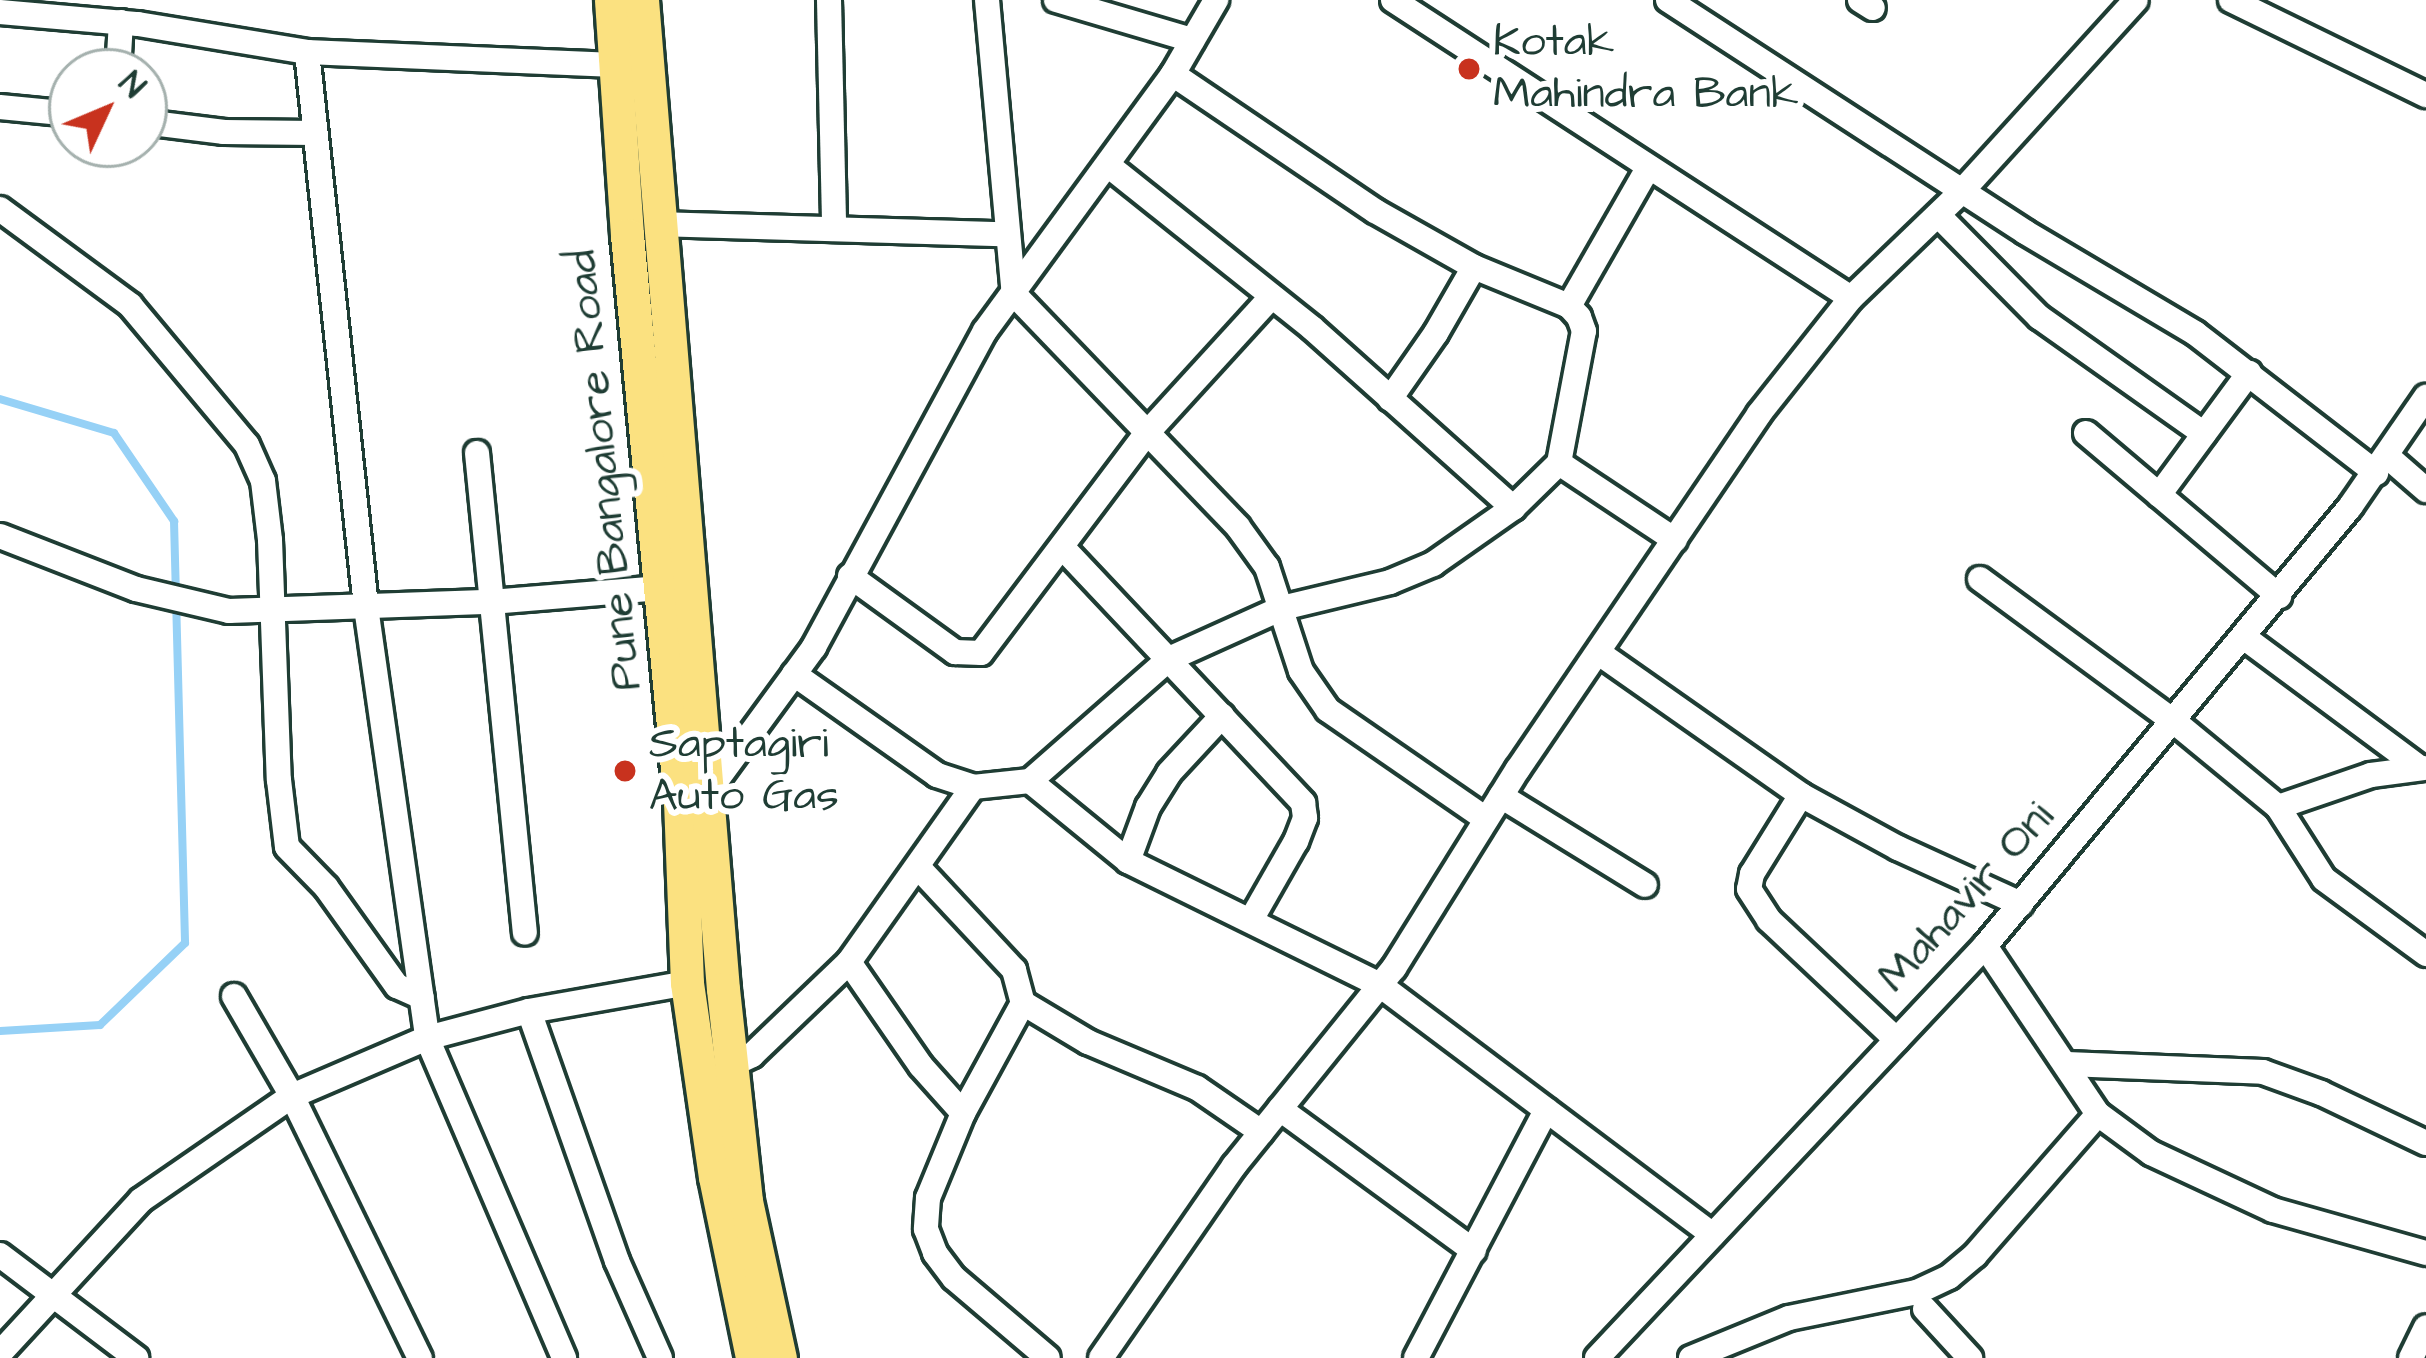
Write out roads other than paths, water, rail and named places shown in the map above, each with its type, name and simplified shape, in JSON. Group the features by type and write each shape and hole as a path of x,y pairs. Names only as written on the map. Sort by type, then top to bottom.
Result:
{"main road":[{"name":"Pune Bangalore Road","path":"611,0 663,588 687,983 715,1177 752,1358"},
{"name":"Pune Bangalore Road","path":"642,0 731,1065 746,1201 780,1358"}],"street":[{"path":"829,0 834,229"},
{"path":"987,0 1014,294 1238,527 1267,567 1301,671 1328,710 1486,819"},
{"path":"1056,0 1192,40"},
{"path":"708,792 794,674 985,331 1173,74 1216,0"},
{"path":"1393,0 1851,298"},
{"path":"1668,0 1962,191 2134,292 2381,464 2426,490"},
{"path":"1101,1358 1261,1132 1380,985 1501,796 1759,414 1851,298 1962,191 2136,0"},
{"path":"2231,0 2426,94"},
{"path":"0,12 134,16 307,52 615,65"},
{"path":"125,48 134,16"},
{"path":"307,52 366,607 427,1039 565,1358"},
{"path":"794,674 938,775 973,787 1030,781 1169,659 1282,608 1390,582 1433,564 1513,508 1558,463 1584,332 1569,306 1474,267 1376,211 1173,74"},
{"path":"0,107 48,112"},
{"path":"168,125 224,132 315,133"},
{"path":"1108,165 1272,296 1513,508"},
{"path":"1569,306 1648,168"},
{"path":"0,209 130,305 247,445 263,481 274,610 281,826 287,847 337,901 397,986 422,998"},
{"path":"1938,215 2038,317 2204,434"},
{"path":"660,224 1006,234"},
{"path":"1390,399 1474,267"},
{"path":"850,576 955,652 981,653 998,637 1147,433 1272,296"},
{"path":"2159,495 2249,373"},
{"name":"Mahavir Oni","path":"1597,1358 1985,946 2279,596 2381,464 2426,397"},
{"path":"2086,433 2279,596"},
{"path":"477,454 525,933"},
{"path":"1558,463 1676,540"},
{"path":"0,536 136,589 229,611 491,602 663,588"},
{"path":"1064,549 1290,784 1305,818 1251,920"},
{"path":"1980,579 2176,723 2278,807 2324,878 2426,954"},
{"path":"2245,638 2422,768"},
{"path":"1600,653 1802,795 1898,848 2021,904"},
{"path":"1128,860 1148,807 1169,772 1222,716"},
{"path":"2278,807 2371,775 2422,768"},
{"path":"1030,781 1128,860 1380,985 1713,1235"},
{"path":"731,1065 752,1055 849,962 973,787"},
{"path":"1802,795 1752,874 1749,889 1769,920 1897,1040"},
{"path":"1501,796 1645,885"},
{"path":"918,867 1014,970 1023,1003 1088,1042 1197,1088 1261,1132"},
{"path":"1985,946 2098,1114 2151,1153 2273,1210 2426,1253"},
{"path":"849,962 921,1066 963,1113"},
{"path":"0,1353 141,1200 292,1096 427,1039 529,1011 687,983"},
{"path":"234,996 292,1096 420,1358"},
{"path":"1023,1003 963,1113 928,1198 926,1229 935,1253 954,1278 1048,1358"},
{"path":"529,1011 617,1261 660,1358"},
{"path":"2067,1064 2263,1072 2321,1093 2426,1143"},
{"path":"1280,1109 1474,1251"},
{"path":"1415,1358 1546,1110"},
{"path":"1691,1358 1789,1318 1917,1292 1949,1277 2098,1114"},
{"path":"0,1255 58,1294 136,1358"},
{"path":"1925,1309 1970,1358"},
{"path":"2411,1358 2426,1327"}],"waterway":[{"path":"0,399 114,433 174,521 185,943 100,1025 0,1031"}],"place":[{"name":"Kotak Mahindra Bank","path":"1469,69"},
{"name":"Saptagiri Auto Gas","path":"625,771"}]}
